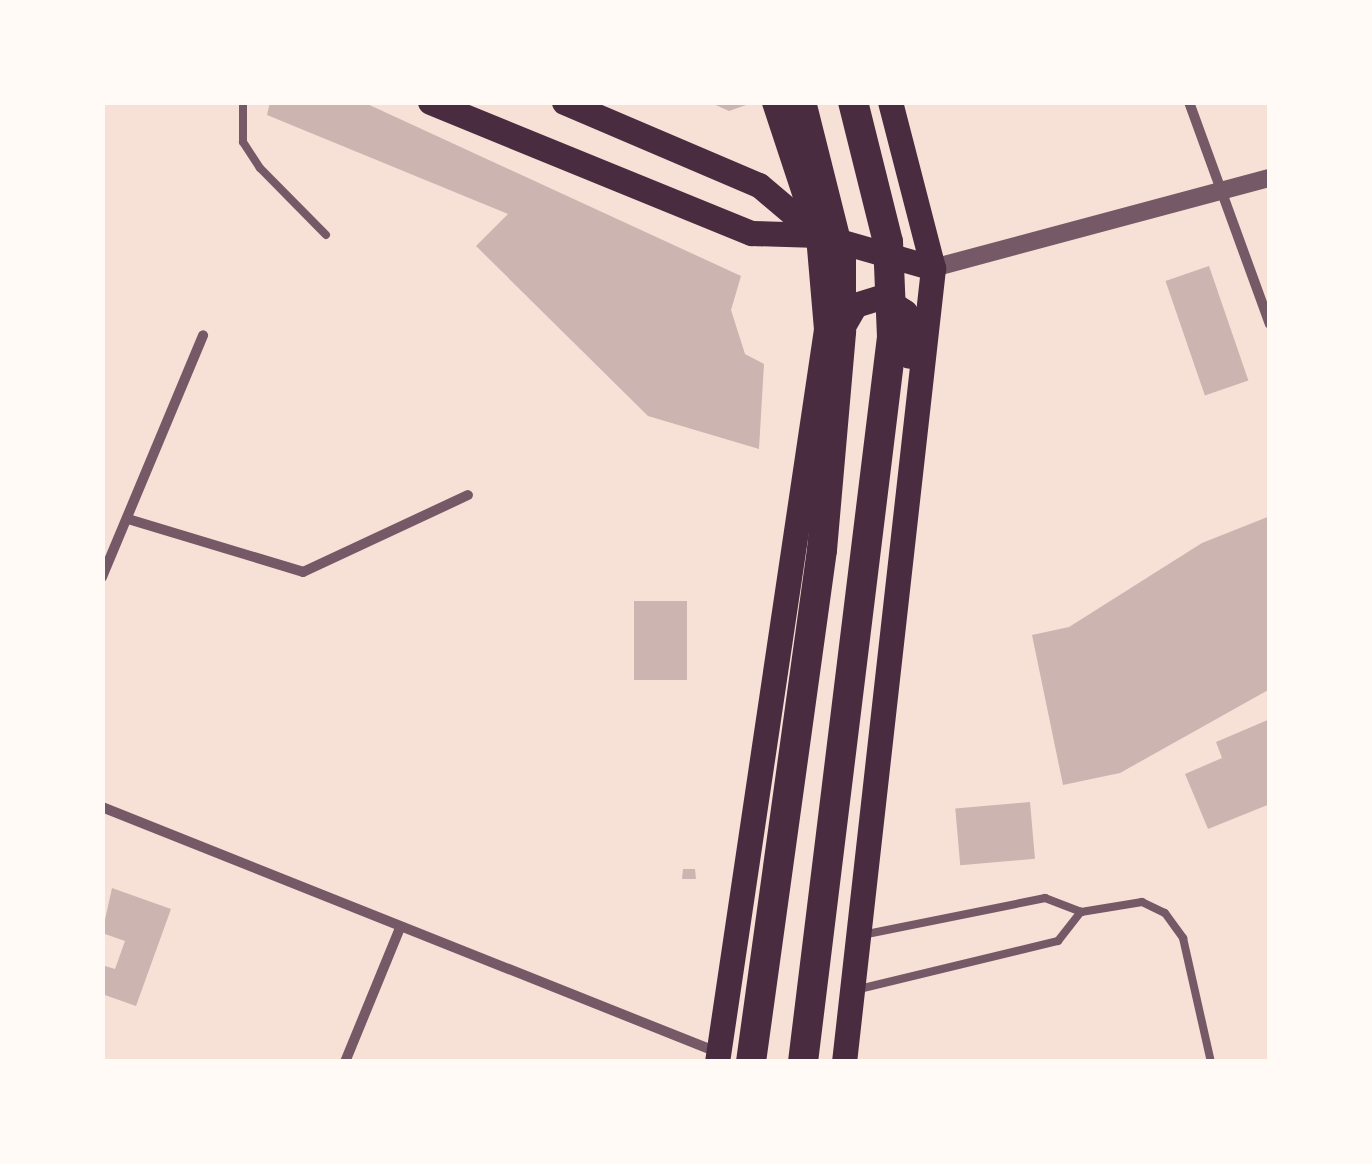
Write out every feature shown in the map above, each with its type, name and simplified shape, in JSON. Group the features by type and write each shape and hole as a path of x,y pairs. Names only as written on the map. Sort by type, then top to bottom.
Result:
{"highway":[{"path":"734,1059 756,1024 822,550 841,331 841,261 801,102"},
{"path":"803,1062 892,336 888,242 853,102"}],"main road":[{"path":"430,102 751,233 818,235 933,268"},
{"path":"564,102 759,185 818,235"},
{"path":"734,1059 826,329 818,235 774,102"},
{"path":"844,1062 933,268 890,102"},
{"path":"802,518 818,484 838,334 854,305 882,297 905,312 911,336 896,495 902,530"}],"street":[{"path":"1190,102 1270,324"},
{"path":"933,268 1270,178"},
{"path":"102,576 203,334"},
{"path":"128,519 304,572 468,495"},
{"path":"102,807 734,1059"},
{"path":"345,1062 400,928"}],"lane":[{"path":"243,102 244,142 252,155 326,235"},
{"path":"859,936 1045,898 1081,912 1142,902 1165,913 1183,938 1211,1062"},
{"path":"852,990 1058,940 1081,912"}],"building":[{"path":"270,102 363,102 741,276 731,310 745,354 764,364 759,449 648,416 476,246 508,214 267,115"},
{"path":"709,102 751,102 752,103 729,111"},
{"path":"1209,266 1248,380 1205,395 1166,281"},
{"path":"1270,516 1270,689 1120,773 1063,785 1032,635 1069,627 1202,543"},
{"path":"634,601 687,601 687,680 634,680"},
{"path":"1270,719 1270,804 1208,829 1185,774 1222,758 1216,742"},
{"path":"1030,802 1035,859 960,865 955,809"},
{"path":"683,869 695,869 696,879 682,879"},
{"path":"112,888 171,909 136,1006 102,994 102,965 115,969 125,941 102,933"}]}
